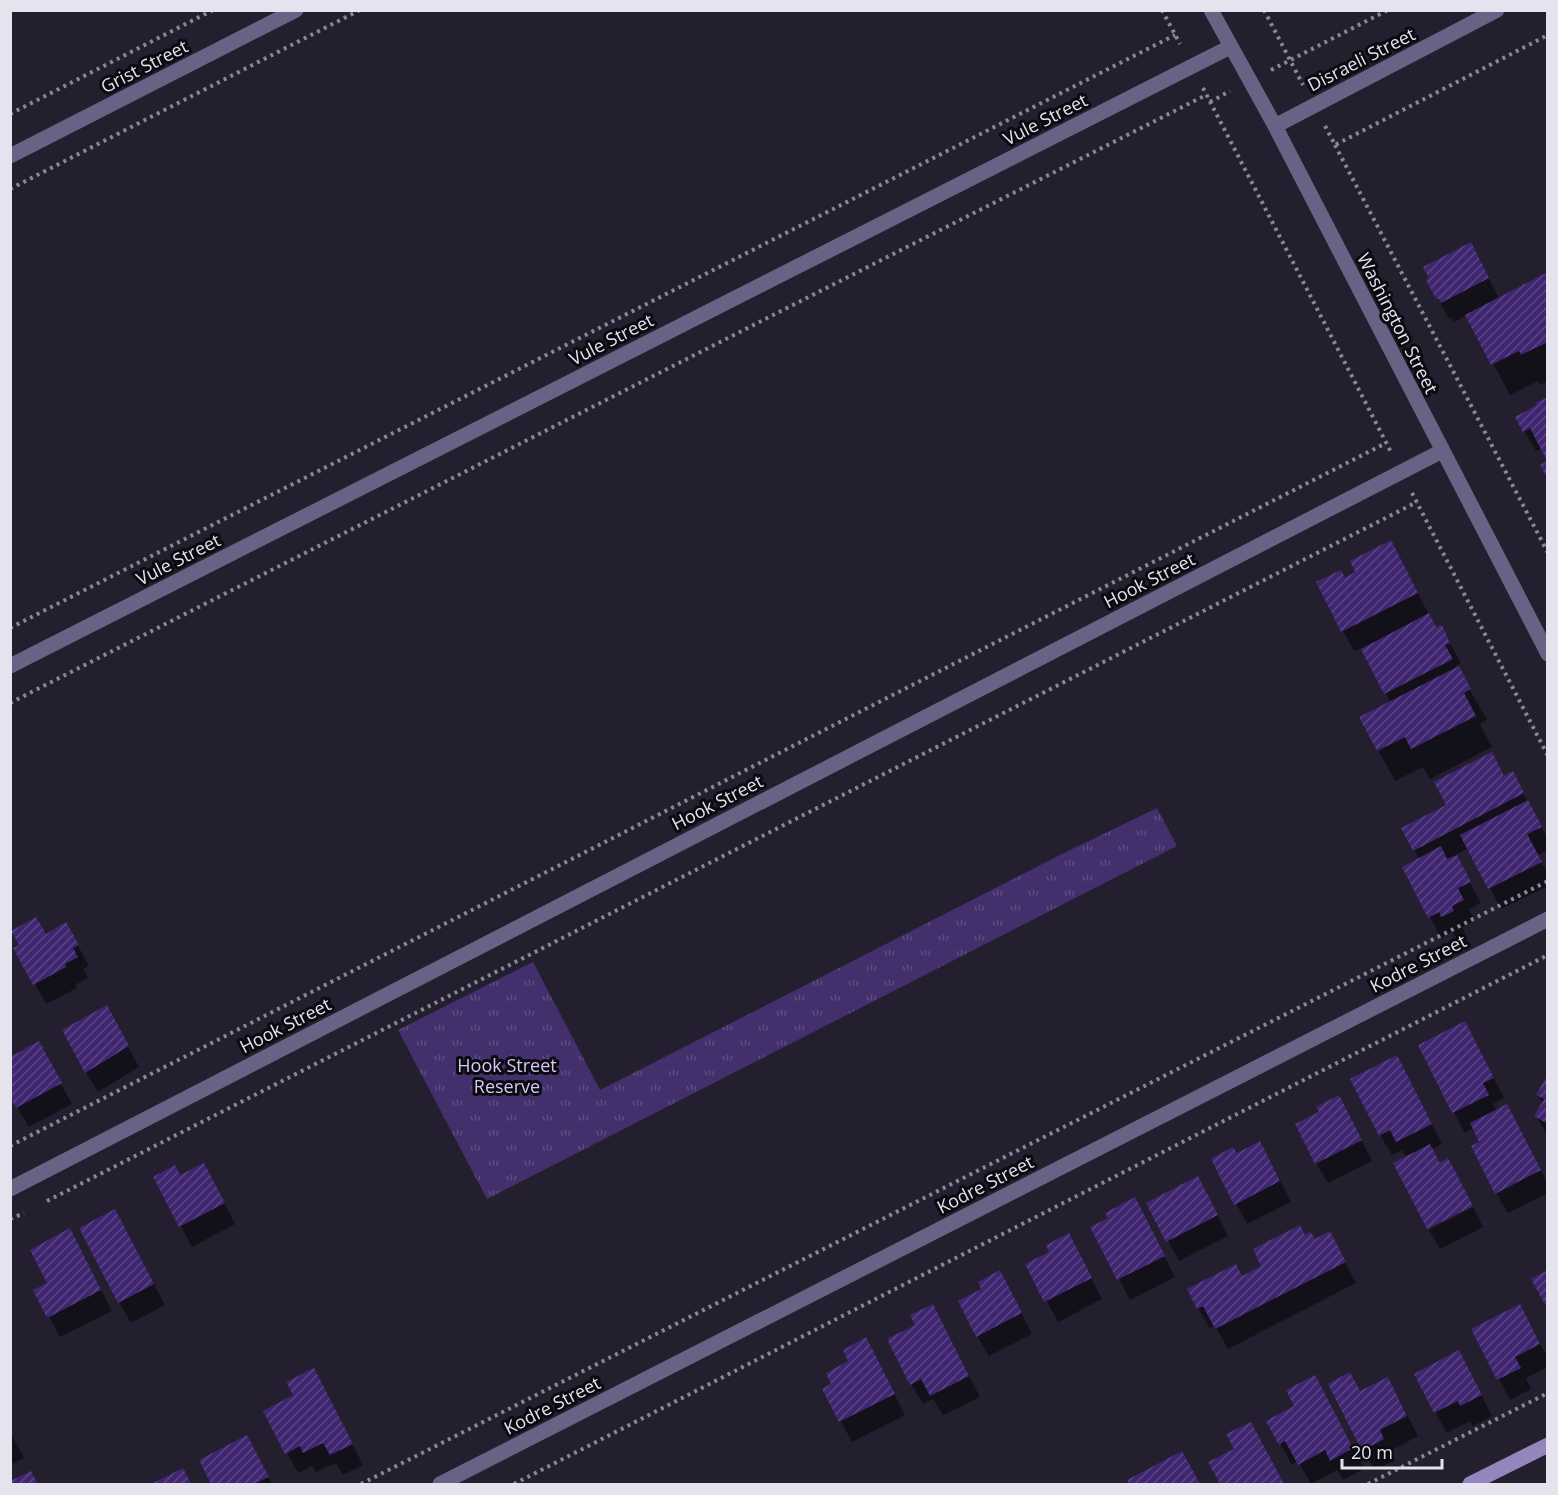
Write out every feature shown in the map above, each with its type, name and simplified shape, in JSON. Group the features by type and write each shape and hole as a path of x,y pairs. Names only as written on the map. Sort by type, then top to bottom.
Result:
{"main road":[{"path":"1470,1485 1548,1445"}],"street":[{"name":"Grist Street","path":"10,156 296,10"},
{"name":"Washington Street","path":"1211,10 1275,126 1548,654"},
{"name":"Disraeli Street","path":"1275,126 1497,10"},
{"name":"Vule Street","path":"10,666 1230,46"},
{"name":"Hook Street","path":"10,1189 1442,451"},
{"name":"Kodre Street","path":"440,1485 1548,919"}],"path":[{"path":"10,114 213,10"},
{"path":"10,189 360,10"},
{"path":"1162,10 1548,756"},
{"path":"1264,10 1548,553"},
{"path":"1210,102 1389,10"},
{"path":"11,626 1175,35"},
{"path":"1335,145 1548,35"},
{"path":"10,703 1206,95"},
{"path":"10,1146 1386,443"},
{"path":"42,1203 1417,502"},
{"path":"361,1485 1548,881"},
{"path":"514,1485 1548,955"},
{"path":"10,1220 32,1209"},
{"path":"1368,1485 1548,1393"}],"green space":[{"name":"Hook Street Reserve","path":"1157,808 1177,846 487,1199 398,1030 533,962 600,1090 1066,852"}],"building":[{"path":"1471,242 1489,278 1441,303 1438,298 1436,299 1426,280 1429,278 1423,267"},
{"path":"1546,273 1548,342 1521,355 1519,351 1491,365 1465,315"},
{"path":"1548,397 1548,480 1540,465 1547,461 1530,428 1523,432 1515,417"},
{"path":"1391,540 1418,593 1341,632 1316,582 1341,570 1345,578 1355,572 1350,561"},
{"path":"1429,613 1436,627 1442,625 1450,643 1445,645 1453,659 1384,694 1361,649"},
{"path":"1459,666 1471,689 1464,693 1476,716 1411,749 1405,737 1377,751 1359,717"},
{"path":"1492,752 1504,776 1513,771 1524,793 1413,851 1401,828 1446,805 1434,782"},
{"path":"1528,800 1542,827 1527,834 1542,862 1488,889 1460,835"},
{"path":"1441,846 1447,859 1457,855 1471,882 1458,888 1464,900 1452,906 1454,911 1441,917 1439,912 1428,918 1402,867"},
{"path":"36,917 46,934 66,922 79,945 73,948 78,957 65,964 66,967 33,985 13,948 19,945 11,931"},
{"path":"107,1005 129,1046 85,1073 62,1030"},
{"path":"1465,1021 1494,1078 1483,1083 1489,1095 1452,1113 1418,1045"},
{"path":"39,1041 62,1083 16,1108 10,1098 10,1057"},
{"path":"1397,1055 1432,1124 1396,1142 1390,1130 1379,1136 1350,1079"},
{"path":"1548,1074 1548,1124 1534,1116 1544,1099 1536,1095"},
{"path":"1339,1095 1362,1140 1315,1164 1295,1124 1319,1112 1316,1107"},
{"path":"1507,1104 1541,1170 1495,1194 1471,1146 1479,1142 1470,1123"},
{"path":"1260,1141 1280,1181 1234,1205 1211,1159 1233,1147 1237,1153"},
{"path":"1430,1144 1440,1163 1448,1158 1473,1206 1427,1229 1393,1163"},
{"path":"204,1163 225,1203 179,1227 153,1177 175,1165 180,1175"},
{"path":"1198,1176 1218,1215 1166,1242 1146,1203"},
{"path":"1135,1197 1165,1256 1117,1280 1090,1227 1108,1218 1105,1213"},
{"path":"115,1209 154,1284 118,1303 79,1228"},
{"path":"1300,1225 1305,1235 1311,1232 1315,1239 1330,1231 1346,1262 1215,1329 1203,1306 1197,1309 1187,1289 1236,1264 1242,1276 1261,1266 1253,1249"},
{"path":"70,1228 101,1290 47,1318 33,1290 47,1283 30,1250"},
{"path":"1069,1233 1092,1278 1044,1302 1025,1264 1049,1252 1046,1245"},
{"path":"1000,1270 1022,1313 976,1337 958,1301 981,1289 978,1282"},
{"path":"1548,1270 1548,1310 1531,1279"},
{"path":"933,1304 969,1376 930,1396 921,1379 910,1385 887,1339 915,1325 910,1315"},
{"path":"1520,1304 1540,1344 1515,1357 1521,1368 1497,1380 1471,1329"},
{"path":"866,1337 895,1394 839,1422 822,1389 831,1384 826,1373 848,1361 843,1350"},
{"path":"1459,1350 1482,1395 1460,1406 1458,1401 1434,1413 1414,1374"},
{"path":"314,1368 353,1444 330,1455 323,1443 303,1453 300,1446 285,1454 263,1411 293,1395 286,1382"},
{"path":"1350,1372 1360,1391 1388,1377 1407,1416 1380,1430 1384,1439 1362,1451 1328,1384"},
{"path":"1315,1375 1353,1448 1330,1461 1325,1450 1298,1465 1285,1441 1279,1445 1266,1421 1294,1406 1286,1390"},
{"path":"1251,1422 1284,1484 1220,1484 1208,1462 1234,1449 1226,1434"},
{"path":"247,1435 269,1477 254,1484 211,1484 199,1460"},
{"path":"1182,1451 1200,1484 1129,1484 1127,1480"},
{"path":"183,1468 191,1484 151,1484"},
{"path":"31,1471 38,1484 10,1484 10,1481"}]}
